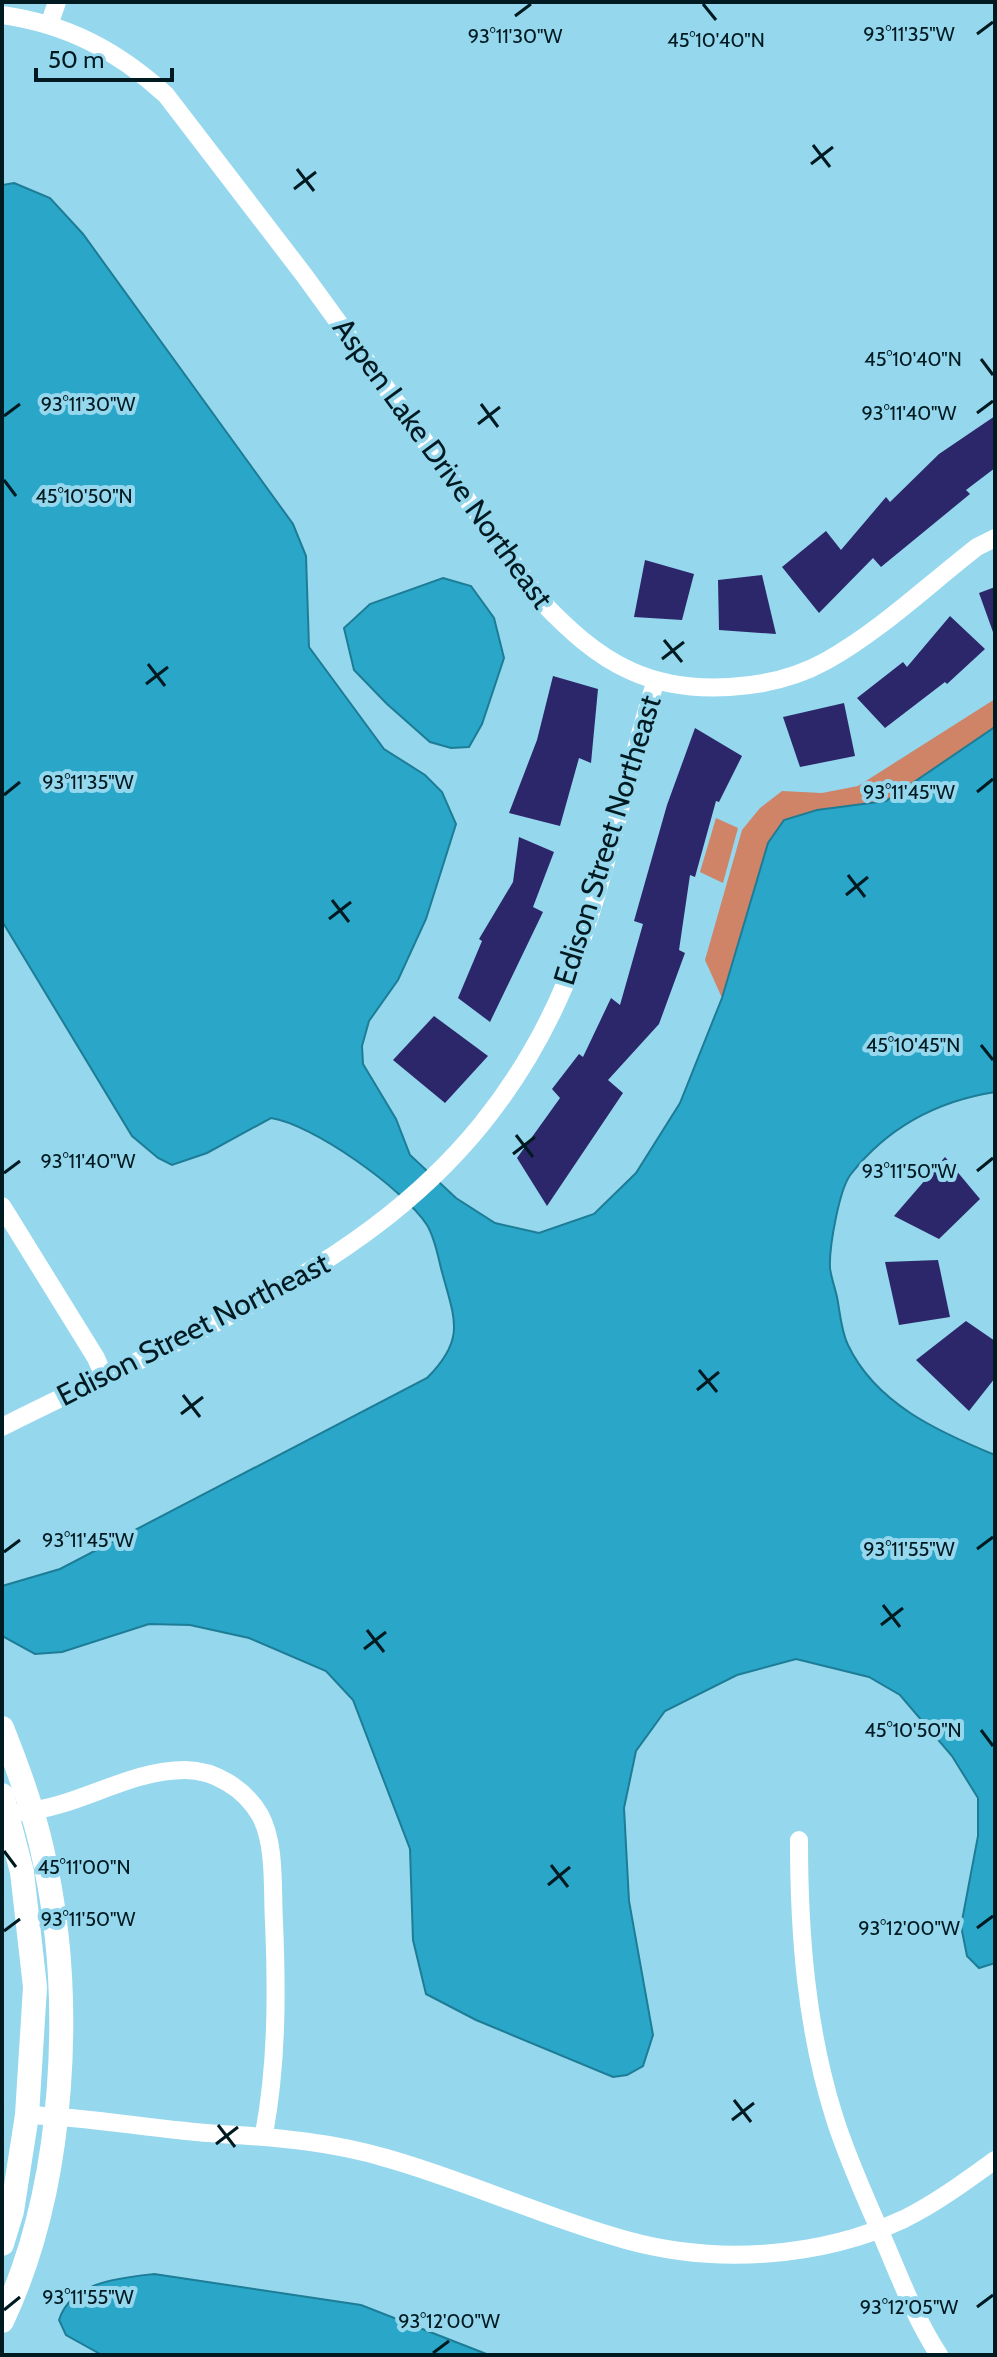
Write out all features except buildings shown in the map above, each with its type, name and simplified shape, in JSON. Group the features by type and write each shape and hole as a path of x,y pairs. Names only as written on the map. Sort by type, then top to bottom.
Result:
{"street":[{"path":"49,25 57,2"},
{"name":"Aspen Lake Drive Northeast","path":"2,15 49,25 101,45 141,72 166,95 304,275 540,600 566,627 596,651 630,671 656,680 726,687 788,676 822,663 995,538"},
{"name":"Edison Street Northeast","path":"2,1427 291,1285 384,1221 453,1160 515,1079 566,980 601,878 656,680"},
{"path":"2,1206 104,1377"},
{"path":"2,1728 33,1811 48,1875 56,1943 60,2040 41,2212 17,2289 2,2321"},
{"path":"2,2244 12,2211 27,2115 35,1987 22,1872 3,1808 33,1811 120,1783 185,1770 218,1777 249,1799 262,1818 274,1883 277,1960 275,2041 264,2134"},
{"path":"799,1840 803,1952 814,2041 834,2117 921,2328 939,2355"},
{"path":"27,2115 219,2134 264,2134 384,2157 600,2232 685,2252 778,2252 880,2229 919,2210 995,2160"}],"shaded area":[{"path":"995,699 995,727 902,793 886,801 854,807 768,843 722,998 705,960 742,830 760,808 782,791 822,793 858,786"},
{"path":"716,818 738,828 723,883 700,872"}],"water":[{"path":"14,183 50,198 83,234 293,524 306,556 309,647 384,749 425,775 442,792 456,824 426,919 398,980 369,1021 362,1046 363,1064 396,1119 410,1155 456,1198 495,1223 539,1233 594,1214 636,1173 680,1103 722,998 768,843 784,820 817,810 886,801 995,727 995,1092 954,1102 916,1119 865,1157 851,1174 843,1192 833,1233 830,1268 846,1340 860,1366 875,1384 892,1400 931,1426 995,1455 995,1963 979,1968 967,1956 961,1926 978,1836 978,1798 952,1756 900,1695 869,1677 796,1659 737,1675 665,1711 636,1751 624,1808 629,1901 653,2035 643,2066 627,2075 613,2077 476,2020 426,1994 413,1940 410,1849 353,1700 326,1671 249,1638 190,1625 149,1624 62,1652 35,1654 2,1636 2,1586 60,1569 427,1378 448,1352 454,1328 451,1303 427,1225 399,1194 332,1145 289,1123 271,1118 207,1153 172,1165 158,1158 132,1136 2,921 2,185"},
{"path":"443,578 471,586 494,618 504,658 482,724 469,747 451,748 430,742 387,704 354,670 344,628 370,604"},
{"path":"154,2274 361,2305 489,2355 102,2355 66,2335 59,2320 74,2297 111,2280"}]}
